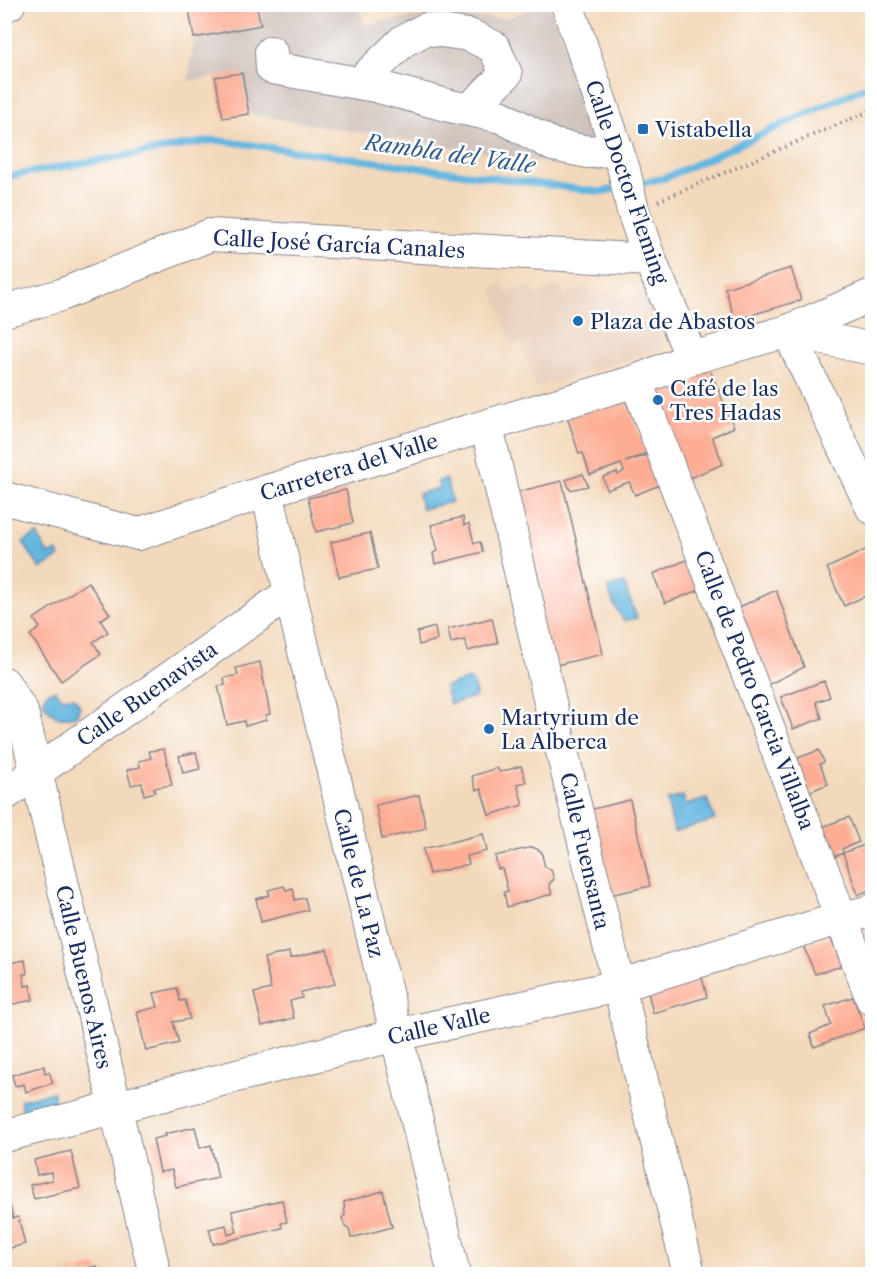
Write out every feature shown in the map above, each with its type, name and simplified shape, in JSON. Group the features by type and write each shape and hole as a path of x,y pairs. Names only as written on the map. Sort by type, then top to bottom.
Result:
{"street":[{"path":"4,6 9,4"},
{"name":"Calle Doctor Fleming","path":"567,4 621,160 633,211 650,260 692,358"},
{"path":"360,83 403,41 426,29 469,35 494,47 506,74 469,110"},
{"path":"271,52 272,68 360,83 501,117 553,145 621,160"},
{"name":"Calle José García Canales","path":"4,311 61,295 210,235 650,260"},
{"name":"Carretera del Valle","path":"4,498 138,534 267,491 636,381 692,358 788,331 873,295"},
{"path":"788,331 873,349"},
{"path":"788,331 873,508"},
{"name":"Calle de Pedro Garcia Villalba","path":"636,381 873,999"},
{"name":"Calle Fuensanta","path":"487,427 618,986 689,1275"},
{"name":"Calle de La Paz","path":"267,491 453,1275"},
{"name":"Calle Buenavista","path":"4,795 290,593"},
{"name":"Calle Buenos Aires","path":"4,683 22,712 155,1275"},
{"name":"Calle Valle","path":"4,1136 396,1035 618,986 842,918 873,911"}],"path":[{"path":"633,211 873,110"}],"shaded area":[{"path":"262,5 357,5 365,25 413,17 506,18 541,5 549,5 606,145 603,172 249,114 242,73 188,81 194,38 261,25"},
{"name":"Plaza de Abastos","path":"503,282 506,293 530,286 536,295 559,286 563,294 586,288 591,297 613,291 618,299 644,292 664,349 535,388 521,342 512,345 491,287"}],"water":[{"path":"446,479 452,502 422,509 418,494 439,488 438,481"},
{"path":"37,534 49,555 57,551 60,557 40,569 23,542"},
{"path":"624,583 637,618 624,621 613,603 608,587"},
{"path":"468,679 473,682 475,697 450,704 445,687"},
{"path":"55,690 63,698 74,697 80,706 77,715 56,717 46,707 43,700 45,696 48,692"},
{"path":"683,796 686,805 707,799 715,820 674,832 667,800"},
{"path":"53,1092 55,1103 59,1107 24,1116 20,1100"}],"building":[{"path":"188,4 256,4 261,25 194,38"},
{"path":"362,4 383,4 383,5 364,11"},
{"path":"242,73 249,114 223,118 215,77"},
{"path":"791,268 801,300 735,320 725,288"},
{"path":"710,370 734,427 712,437 723,464 685,480 651,387"},
{"path":"623,394 647,453 625,462 648,455 660,485 635,495 629,482 607,490 603,477 617,472 618,475 624,471 621,464 590,475 583,453 579,454 566,413"},
{"path":"583,474 588,486 570,490 566,480"},
{"path":"562,481 603,654 552,666 513,493"},
{"path":"346,490 353,523 316,532 308,498"},
{"path":"463,517 464,525 469,524 474,543 480,542 483,552 435,564 433,553 438,551 431,525"},
{"path":"370,533 378,569 339,577 331,542"},
{"path":"872,547 872,593 844,606 827,568"},
{"path":"689,559 700,590 665,603 653,574"},
{"path":"88,582 110,614 100,620 108,632 93,642 101,654 61,681 30,635 40,628 34,619"},
{"path":"776,590 804,667 760,689 731,611"},
{"path":"492,618 498,643 468,651 465,640 451,643 448,629"},
{"path":"435,627 437,640 419,645 417,632"},
{"path":"260,662 270,714 266,715 266,720 245,726 244,721 227,725 218,686 225,685 224,678 238,675 236,668"},
{"path":"824,681 830,697 816,702 822,718 793,729 781,697"},
{"path":"164,749 172,785 154,788 155,792 144,795 142,783 131,785 127,770 140,767 139,761 151,758 149,751"},
{"path":"819,750 824,762 820,764 828,784 801,795 788,762"},
{"path":"196,752 200,769 183,773 179,756"},
{"path":"521,766 526,782 517,784 523,805 489,815 481,789 476,790 472,776 497,768 500,772"},
{"path":"419,795 426,828 382,839 376,805"},
{"path":"630,800 650,886 610,895 589,810"},
{"path":"849,817 859,842 842,849 843,853 826,860 814,830"},
{"path":"483,834 487,851 467,856 469,864 429,874 423,849"},
{"path":"872,842 872,889 858,895 843,853"},
{"path":"532,847 541,851 545,867 551,870 554,879 549,884 552,894 507,907 504,892 508,891 502,868 498,869 495,856"},
{"path":"284,886 286,890 293,888 295,900 305,898 308,910 261,922 256,899 270,895 268,890"},
{"path":"872,925 872,963 855,929"},
{"path":"830,937 842,966 815,974 803,945"},
{"path":"327,949 335,984 301,992 302,998 290,1001 294,1018 262,1026 254,993 271,989 264,958 289,952 290,958"},
{"path":"25,960 27,974 23,974 25,986 30,985 33,1000 4,1006 4,964"},
{"path":"700,970 707,997 653,1013 645,980"},
{"path":"177,988 180,1001 185,1000 190,1019 173,1022 179,1043 146,1051 137,1012 158,1007 154,993"},
{"path":"853,997 865,1028 814,1047 810,1034 831,1025 825,1006"},
{"path":"44,1066 45,1073 49,1072 53,1083 26,1092 24,1084 15,1086 12,1075"},
{"path":"195,1127 200,1148 211,1145 218,1178 176,1187 172,1170 160,1172 153,1139"},
{"path":"71,1151 80,1188 34,1199 30,1185 52,1180 51,1172 37,1175 34,1160"},
{"path":"383,1191 392,1227 351,1238 349,1229 345,1227 342,1218 345,1215 344,1202"},
{"path":"8,1198 13,1218 18,1217 25,1244 4,1250 4,1199"},
{"path":"282,1200 287,1222 281,1223 282,1228 213,1244 209,1229 226,1225 228,1235 237,1232 232,1211"},
{"path":"97,1266 99,1274 80,1274 79,1270"},
{"path":"76,1270 77,1274 63,1274"}],"waterway":[{"name":"Rambla del Valle","path":"635,184 665,178 872,84"},
{"name":"Rambla del Valle","path":"4,177 215,140 600,192 619,188"}],"place":[{"name":"Vistabella","path":"643,129"},
{"name":"Plaza de Abastos","path":"578,321"},
{"name":"Café de las Tres Hadas","path":"658,400"},
{"name":"Martyrium de La Alberca","path":"489,729"}]}
